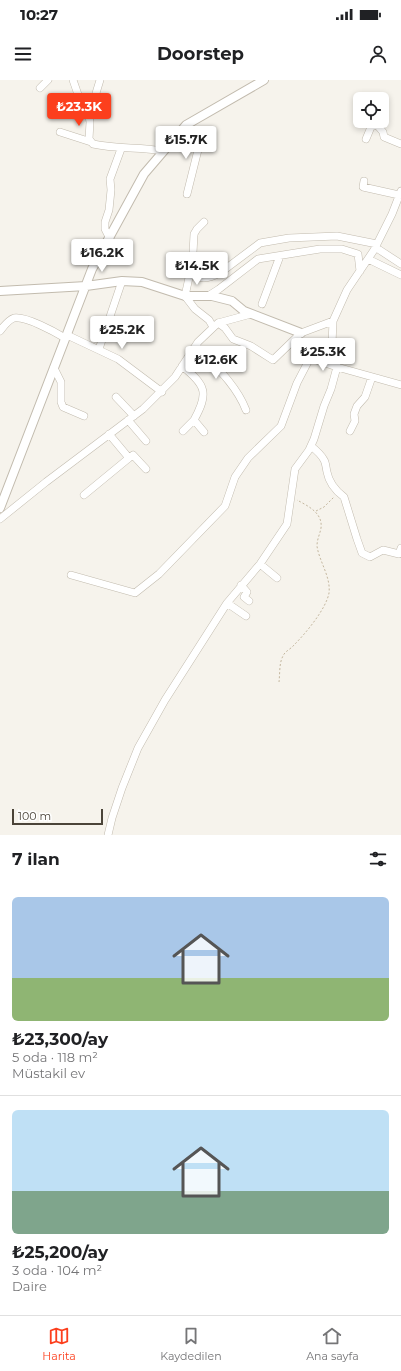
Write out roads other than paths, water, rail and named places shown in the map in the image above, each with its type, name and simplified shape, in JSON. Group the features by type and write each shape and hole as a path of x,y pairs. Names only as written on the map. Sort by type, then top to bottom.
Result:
{"street":[{"path":"40,88 48,80"},
{"path":"73,80 83,109 89,116"},
{"path":"91,142 89,139 89,116 100,80"},
{"path":"0,508 92,269 110,239 144,174 186,125 264,80"},
{"path":"186,125 194,138 198,150 187,194"},
{"path":"366,138 371,127 377,125 383,132 384,137 401,144"},
{"path":"60,132 93,144 121,149 142,148 163,151"},
{"path":"110,239 105,229 105,222 109,210 111,190 110,179 121,149"},
{"path":"108,835 122,788 138,748 165,700 227,603 260,564 287,524 295,469 311,446 314,439 338,367 332,344 333,321 347,290 376,245 392,214 400,193 363,187 364,181"},
{"path":"204,222 194,234 190,273 185,296 195,309 215,325 225,328 233,339 251,346 273,360 302,333 333,321"},
{"path":"190,273 197,278 206,279 220,273 260,243 289,238 337,236 376,245 401,264"},
{"path":"208,296 258,259 320,249 342,248 358,254 360,271"},
{"path":"262,304 280,256"},
{"path":"368,259 401,275"},
{"path":"99,349 122,281"},
{"path":"0,292 86,286 122,281 142,282 185,296 208,296 232,301 244,311 302,333"},
{"path":"0,519 131,418 162,392 175,377 196,346 215,325 251,314"},
{"path":"0,331 8,321 14,318 23,319 99,349 118,359 162,392"},
{"path":"196,346 228,379 243,402 246,410"},
{"path":"71,575 135,593 159,574 225,506 235,477 248,458 281,426 295,388 310,358 401,386"},
{"path":"182,366 194,375 202,386 203,400 194,420 183,431"},
{"path":"54,368 61,382 61,402 63,407 84,416"},
{"path":"350,431 355,421 354,414 357,406 365,397 372,377"},
{"path":"116,397 146,441"},
{"path":"194,420 204,432"},
{"path":"109,434 129,458"},
{"path":"311,446 319,452 325,461 330,483 339,494 344,497 356,539 362,553 370,557 383,550 399,554 401,548"},
{"path":"84,495 134,455 146,469"},
{"path":"260,564 277,578"},
{"path":"241,585 247,592 244,597 249,601"},
{"path":"227,603 246,616"}]}
